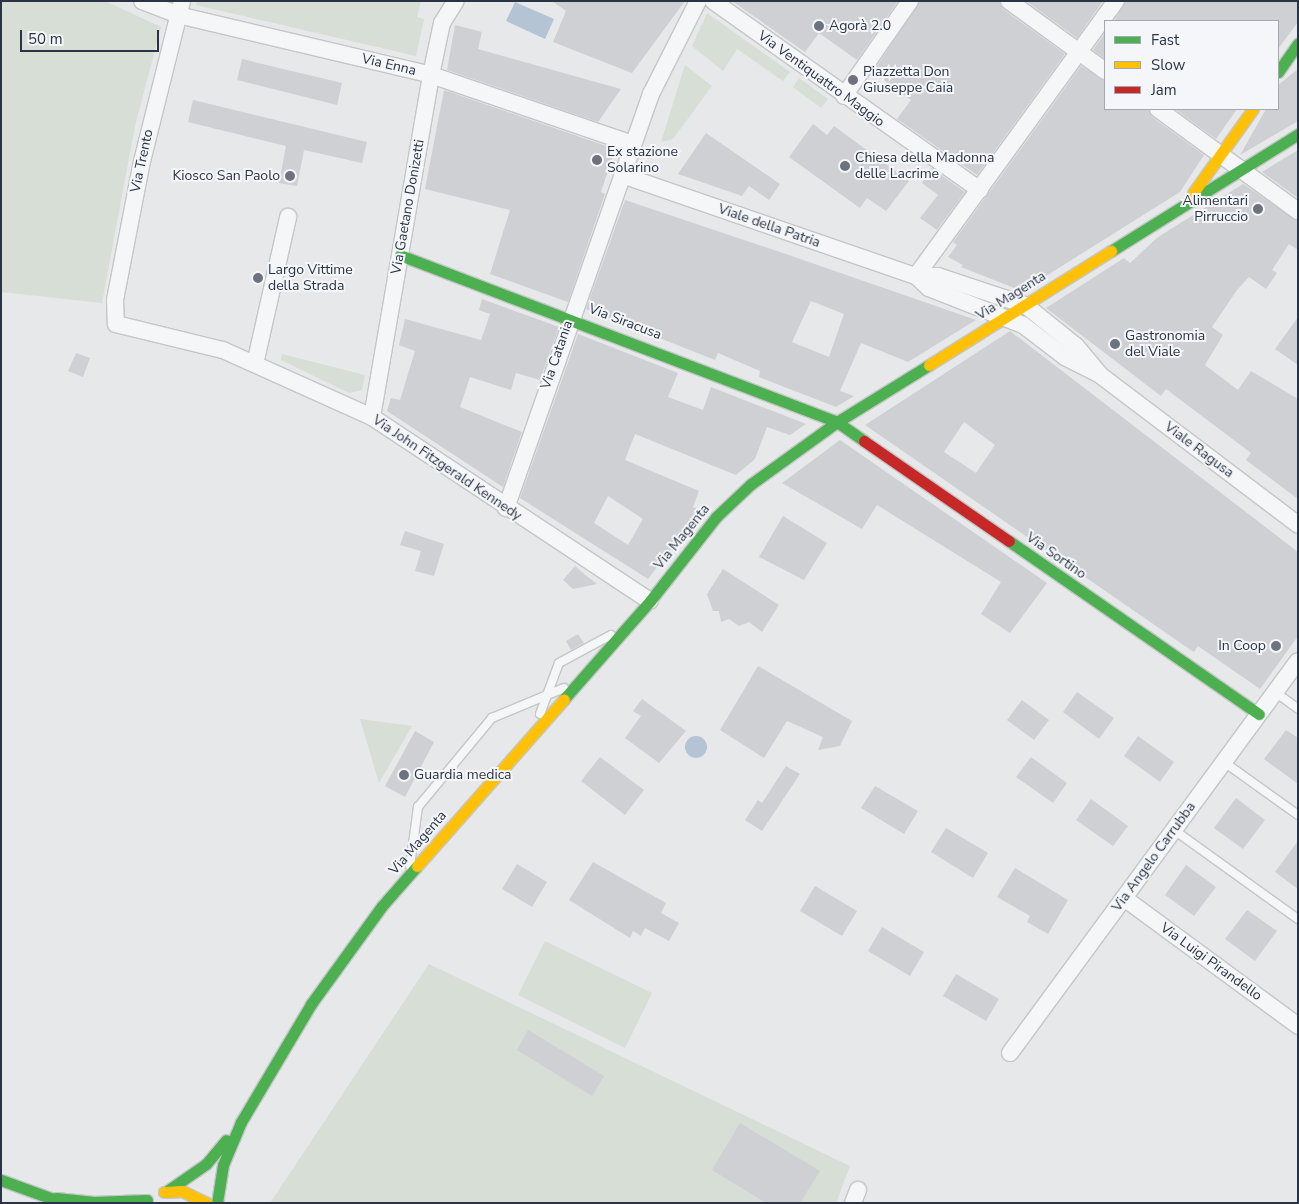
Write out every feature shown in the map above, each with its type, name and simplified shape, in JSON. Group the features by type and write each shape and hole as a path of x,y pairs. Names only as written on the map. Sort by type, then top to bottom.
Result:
{"street":[{"name":"Via Enna","path":"142,1 180,8 431,75 633,144"},
{"name":"Via Gaetano Donizetti","path":"372,417 431,75 442,23 456,1"},
{"name":"Via Catania","path":"506,508 570,317 651,94 698,1"},
{"name":"Via Ventiquattro Maggio","path":"713,1 844,96 980,190"},
{"path":"844,96 910,1"},
{"path":"1009,1 1104,70"},
{"path":"916,276 1116,1"},
{"name":"Via Trento","path":"116,324 115,300 155,99 180,8"},
{"path":"1279,71 1298,43"},
{"path":"1159,110 1298,211"},
{"path":"1183,206 1252,110"},
{"name":"Via Magenta","path":"241,1122 311,1004 409,875 627,628 716,517 751,484 837,422 1298,134"},
{"name":"Viale della Patria","path":"622,175 916,276"},
{"path":"255,364 288,217"},
{"name":"Via Siracusa","path":"400,255 570,317 837,422"},
{"path":"916,276 938,276 1025,305 1076,346 1100,375"},
{"path":"916,276 929,288 1007,316 1064,357 1100,375"},
{"name":"Via John Fitzgerald Kennedy","path":"116,324 223,350 372,417 506,508 650,601"},
{"name":"Viale Ragusa","path":"1100,375 1298,525"},
{"name":"Via Sortino","path":"837,422 1259,714"},
{"name":"Via Angelo Carrubba","path":"1010,1053 1298,661"},
{"name":"Via Luigi Pirandello","path":"1124,898 1298,1026"},
{"path":"1,1180 60,1200 92,1202 145,1201 167,1191 206,1164 241,1122"},
{"path":"217,1203 223,1165 241,1122"},
{"path":"167,1191 195,1195 208,1203"}],"lane":[{"path":"531,737 559,663 627,628"},
{"path":"409,875 418,807 492,718 580,681"},
{"path":"1275,692 1298,709"},
{"path":"1224,762 1298,816"},
{"path":"1174,830 1298,919"}],"shaded area":[{"path":"1,1 105,1 161,27 135,126 102,303 1,292"},
{"path":"197,1 421,1 417,17 424,19 416,56 196,5"},
{"path":"707,13 790,72 783,81 737,49 723,71 692,46"},
{"path":"685,65 712,86 673,139 661,142"},
{"path":"799,78 828,99 821,108 793,87"},
{"path":"282,354 365,375 362,390 349,393 281,360"},
{"path":"360,719 412,726 379,783"},
{"path":"545,941 652,993 625,1048 518,995"},
{"path":"429,964 850,1166 836,1203 270,1203"}],"water":[{"path":"515,2 554,19 545,39 506,21"},
{"path":"696,736 704,739 707,747 704,755 696,758 688,755 685,747 688,739"}],"building":[{"path":"552,1 685,1 632,73 553,42 566,11"},
{"path":"732,1 898,1 857,60 819,33 805,52"},
{"path":"920,1 999,1 1003,9 1065,54 977,175 897,119 911,100 873,72"},
{"path":"1026,1 1103,1 1077,38"},
{"path":"1126,1 1298,1 1298,22 1279,48 1279,20 1115,20"},
{"path":"455,25 482,32 478,49 621,89 598,122 447,70"},
{"path":"1104,34 1104,58 1093,50"},
{"path":"242,59 342,83 337,105 237,80"},
{"path":"1081,66 1104,80 1104,110 1148,110 1152,117 1204,155 1180,192 1022,291 961,267 963,265 948,257 957,245 953,242"},
{"path":"1298,69 1298,121 1240,155 1265,110 1279,110 1279,84"},
{"path":"444,90 615,149 601,192 605,194 568,302 490,274 510,210 425,189"},
{"path":"193,100 367,142 362,163 304,150 297,186 279,183 286,146 188,122"},
{"path":"1176,110 1236,110 1216,139"},
{"name":"Chiesa della Madonna delle Lacrime","path":"813,124 827,135 834,126 909,181 886,211 867,198 860,208 789,157"},
{"path":"706,133 780,184 769,200 749,186 742,196 678,174"},
{"path":"1298,150 1298,198 1262,172"},
{"path":"931,168 965,192 937,230 920,218 938,195 922,183"},
{"path":"1243,184 1298,221 1298,250 1289,244 1272,270 1277,273 1266,289 1249,277 1237,290 1212,327 1223,335 1205,365 1238,390 1251,371 1298,399 1298,499 1246,460 1251,453 1166,389 1161,396 1046,308 1124,258 1130,263 1158,237"},
{"path":"625,200 976,320 908,362 861,343 840,391 854,396 836,407 759,377 760,371 718,353 715,360 586,309","holes":["811,301 844,314 829,357 792,342"]},
{"path":"482,299 559,327 540,380 516,373 511,390 470,377 460,407 522,432 503,487 387,411 391,398 400,400 415,351 399,345 405,319 481,340 490,314 479,310"},
{"path":"1298,317 1298,365 1275,349"},
{"path":"1010,331 1298,552 1298,636 1260,689 1198,646 1194,652 1185,646 865,425","holes":["964,422 995,445 976,473 944,452"]},
{"path":"578,334 678,373 668,397 703,410 711,387 806,424 790,435 767,427 755,459 736,475 635,434 625,460 699,491 693,507 701,510 648,579 520,498","holes":["608,496 643,519 628,545 594,523"]},
{"path":"76,353 90,358 83,377 68,371"},
{"path":"840,440 1047,583 1010,633 981,614 1001,582 877,505 862,529 782,483"},
{"path":"783,516 827,543 804,580 759,557"},
{"path":"405,531 444,544 434,576 415,571 421,551 400,545"},
{"path":"575,566 597,584 573,589 563,580"},
{"path":"723,569 779,605 762,632 749,622 739,626 729,619 721,622 719,611 713,611 707,594"},
{"path":"578,634 584,643 571,650 566,641"},
{"path":"758,666 852,721 840,746 818,750 823,737 787,721 764,758 720,730"},
{"path":"1077,692 1114,718 1099,739 1063,712"},
{"path":"642,699 686,731 659,763 625,738 641,716 633,711"},
{"path":"1022,700 1049,720 1034,740 1007,720"},
{"path":"1286,730 1298,738 1298,784 1264,759"},
{"name":"Guardia medica","path":"415,731 434,742 405,797 385,786"},
{"path":"1138,736 1174,762 1160,782 1124,756"},
{"path":"600,757 644,790 625,815 581,781"},
{"path":"1031,757 1067,783 1053,803 1016,777"},
{"path":"786,766 800,774 762,831 745,820 758,800 762,803"},
{"path":"875,786 918,811 904,834 861,808"},
{"path":"1236,798 1265,820 1243,849 1214,828"},
{"path":"1091,799 1128,826 1113,846 1076,820"},
{"path":"946,828 988,853 973,878 931,852"},
{"path":"1298,841 1298,889 1275,872"},
{"path":"593,862 666,903 661,913 679,923 669,941 645,928 641,936 633,931 630,938 569,900"},
{"path":"517,864 547,882 532,907 502,889"},
{"path":"1186,865 1216,887 1194,916 1165,895"},
{"path":"1015,868 1068,900 1048,934 1027,922 1030,916 997,897"},
{"path":"815,886 857,911 842,936 800,911"},
{"path":"1247,910 1277,931 1255,961 1225,939"},
{"path":"882,927 924,952 910,976 868,951"},
{"path":"956,974 999,999 986,1021 943,996"},
{"path":"528,1030 604,1076 592,1096 517,1050"},
{"path":"740,1123 820,1171 800,1203 766,1203 712,1170"}],"traffic: fast":[{"path":"1279,71 1298,43"},
{"path":"1111,251 1298,134"},
{"path":"400,255 837,422 864,441"},
{"path":"564,699 650,601 716,517 751,484 837,422 929,365"},
{"path":"1009,541 1259,714"},
{"path":"217,1203 223,1165 241,1122 311,1004 382,906 417,866"},
{"path":"167,1191 206,1164 226,1140"},
{"path":"1,1180 64,1203"},
{"path":"56,1198 92,1202 147,1200"}],"traffic: slow":[{"path":"1193,193 1252,110"},
{"path":"929,365 1111,251"},
{"path":"417,866 564,699"},
{"path":"164,1192 182,1191 207,1203"}],"traffic: jam":[{"path":"864,441 1009,541"}],"place":[{"name":"Agorà 2.0","path":"819,26"},
{"name":"Piazzetta Don Giuseppe Caia","path":"853,80"},
{"name":"Ex stazione Solarino","path":"597,160"},
{"name":"Chiesa della Madonna delle Lacrime","path":"845,166"},
{"name":"Kiosco San Paolo","path":"290,176"},
{"name":"Alimentari Pirruccio","path":"1258,209"},
{"name":"Largo Vittime della Strada","path":"258,278"},
{"name":"Gastronomia del Viale","path":"1115,344"},
{"name":"In Coop","path":"1276,646"},
{"name":"Guardia medica","path":"404,775"}]}
